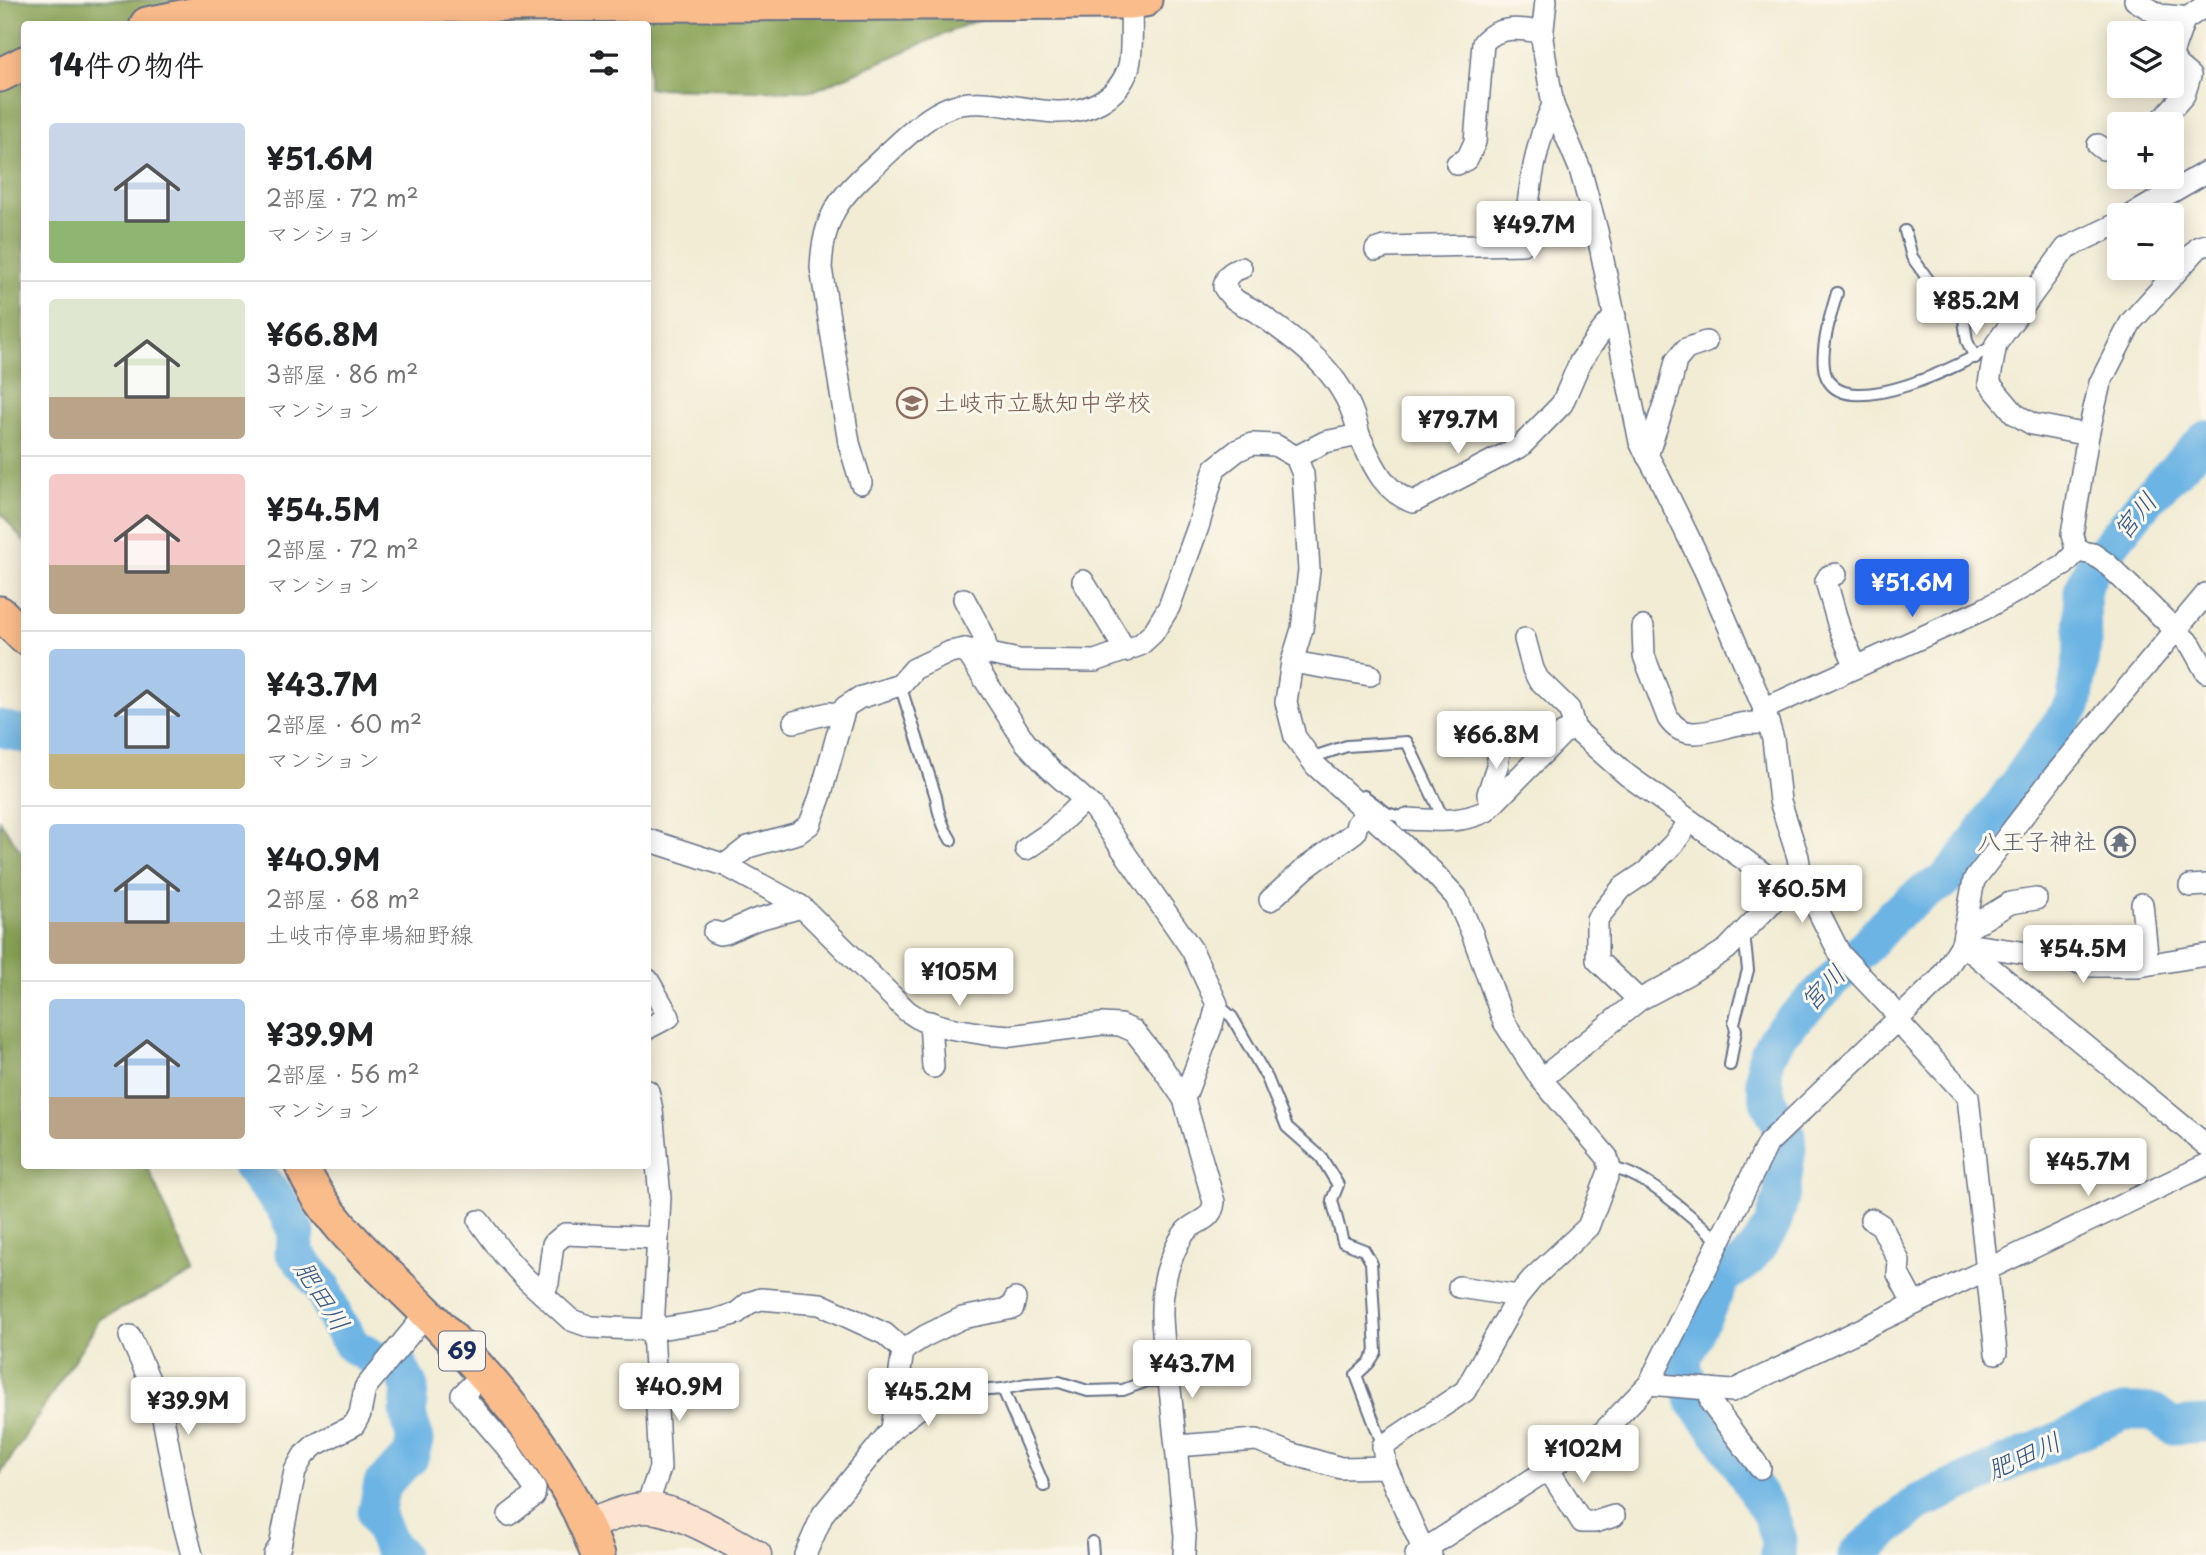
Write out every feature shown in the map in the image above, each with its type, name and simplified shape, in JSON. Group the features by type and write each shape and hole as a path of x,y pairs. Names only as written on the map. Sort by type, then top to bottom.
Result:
{"main road":[{"path":"162,21 217,10 298,6 1135,1"},
{"path":"0,75 21,64"},
{"path":"0,613 21,634"},
{"name":"69","path":"304,1169 320,1202 335,1221 427,1313 524,1424 551,1462 593,1540"}],"street":[{"path":"1541,1079 1639,1000 1727,949 1793,883 1798,858 1780,801 1777,764 1766,716 1706,573 1647,456 1637,430 1597,231 1580,169 1552,105 1544,55 1546,0"},
{"path":"2135,0 2159,15 2184,20"},
{"path":"861,483 849,443 821,268 822,242 836,207 854,184 942,111 960,104 989,103 1056,112 1078,111 1097,105 1118,88 1129,68 1135,1"},
{"path":"2169,112 2184,95 2190,76 2177,65 2172,54 2184,20 2206,5"},
{"path":"1457,164 1467,159 1475,142 1483,43 1488,37 1504,30 1525,29 1543,33"},
{"path":"1376,250 1385,247 1523,244 1534,166 1545,121 1552,105"},
{"path":"2153,203 2206,172"},
{"path":"2088,435 2032,424 2015,414 1989,383 1996,344 2066,248 2107,229"},
{"path":"2206,245 2199,247 2131,322 2100,383 2088,435 2072,535 2191,645 2206,671"},
{"path":"1241,268 1231,272 1226,278 1224,287 1232,299 1252,309 1297,341 1331,372 1348,403 1359,435 1378,475 1401,498 1413,502 1521,446 1562,404 1580,362 1615,316"},
{"path":"1647,456 1670,386 1675,361 1686,349 1706,342"},
{"path":"1296,457 1325,442 1359,435"},
{"path":"725,865 748,847 798,833 810,824 845,707 859,698 900,685 914,669 950,652 965,649 1019,660 1055,662 1095,661 1140,645 1153,633 1169,607 1198,527 1215,468 1238,450 1252,444 1275,445 1296,457 1303,474 1309,570 1302,629 1292,662 1286,702 1295,737 1310,758 1432,871 1456,897 1504,1022 1541,1079 1607,1157 1610,1169 1588,1227 1532,1279 1518,1296 1465,1391 1385,1457 1341,1468 1256,1440 1175,1446"},
{"path":"1643,627 1644,656 1673,727 1695,734 1766,716 1856,667 1984,609 2064,565 2093,556"},
{"path":"1836,574 1829,576 1826,581 1839,627 1856,667"},
{"path":"1083,581 1126,651"},
{"path":"1385,1457 1424,1553 1599,1436 1649,1384 1768,1143 1940,979 1963,935 1974,880 2053,777 2206,594"},
{"path":"964,599 982,632 988,653"},
{"path":"1525,639 1538,679 1569,709 1575,729 1627,775 1690,821 1793,883 1840,954 1895,1012 1898,1019 1968,1097 1996,1353"},
{"path":"965,649 1025,742 1049,768 1093,807 1192,950 1217,1004 1212,1025 1184,1099"},
{"path":"1292,662 1370,675"},
{"path":"794,722 829,713 843,715"},
{"path":"1408,819 1444,821 1471,818 1486,811 1563,733 1575,729"},
{"path":"1492,805 1488,794 1500,746"},
{"path":"1026,849 1051,832 1084,800"},
{"path":"1270,900 1307,867 1355,832 1362,807"},
{"path":"1639,1000 1597,960 1597,919 1622,888 1646,872 1674,843 1690,821"},
{"path":"651,841 725,865 799,905 907,1011 921,1020 961,1030 1010,1036 1102,1024 1120,1025 1134,1031 1158,1061 1184,1099 1214,1202 1213,1211 1205,1220 1186,1232 1171,1260 1161,1311 1185,1536 1184,1555"},
{"path":"1963,935 2010,903 2036,899"},
{"path":"2142,904 2148,964"},
{"path":"714,932 726,933 799,905"},
{"path":"1963,935 2091,966 2148,964 2206,956"},
{"path":"1963,935 2206,1145"},
{"path":"651,985 669,1017 651,1026"},
{"path":"930,1022 933,1067"},
{"path":"646,1508 660,1468 653,1330 660,1197 651,1105"},
{"path":"1649,1384 1732,1391 2206,1165"},
{"path":"1871,1219 1881,1225 1899,1261 1898,1274 1914,1304"},
{"path":"479,1221 504,1255 543,1294 571,1320 591,1327 653,1330 715,1320 737,1313 749,1303 761,1299 820,1304 885,1334 903,1350"},
{"path":"543,1294 548,1283 553,1244 565,1234 658,1238"},
{"path":"1460,1287 1518,1296"},
{"path":"892,1429 903,1350 962,1318 1013,1308 1015,1299"},
{"path":"274,1555 280,1546 295,1471 304,1455 315,1445 354,1425 360,1414 365,1388 427,1313"},
{"path":"130,1336 161,1407 181,1513 192,1555"},
{"path":"483,1374 462,1395 509,1450 535,1489 534,1496 509,1515"},
{"path":"1707,1389 1711,1403 1760,1468"},
{"path":"805,1555 823,1514 892,1429 935,1396 949,1393"},
{"path":"1548,1469 1582,1522 1595,1522 1614,1516"},
{"path":"593,1540 629,1510 646,1508 683,1517 756,1555"}],"lane":[{"path":"1905,231 1913,257 1932,285 1958,299 1963,312 1967,341 1975,358"},
{"path":"1837,293 1824,347 1825,376 1835,389 1851,395 1886,391 1935,376 1975,358 1996,344"},
{"path":"900,685 936,797 942,827 951,840"},
{"path":"1310,758 1347,746 1407,742 1444,821"},
{"path":"1362,807 1364,796 1387,813 1408,819"},
{"path":"1730,1065 1736,1030 1734,1023 1748,970 1743,933"},
{"path":"1217,1004 1233,1017 1267,1078 1287,1127 1321,1157 1338,1185 1332,1200 1343,1242 1364,1250 1371,1262 1376,1352 1356,1375 1385,1457"},
{"path":"1610,1169 1629,1172 1666,1196 1720,1241"},
{"path":"949,1393 1059,1382 1088,1391 1123,1390 1147,1381 1169,1381"},
{"path":"1003,1389 1044,1486"},
{"path":"1092,1542 1093,1555"}],"green space":[{"path":"0,0 1023,0 813,91 651,88 651,21 21,21 21,538 0,512"},
{"path":"0,821 21,852 21,1169 148,1169 194,1273 100,1319 0,1475"}],"waterway":[{"name":"宮川","path":"1778,1555 1779,1540 1770,1514 1725,1441 1694,1401 1682,1361 1723,1276 1743,1264 1758,1247 1772,1226 1781,1198 1788,1148 1787,1136 1769,1103 1764,1080 1765,1061 1781,1032 1893,916 1923,893 1946,880 1958,867 2074,704 2083,645 2082,591 2093,566 2146,500 2206,439"},
{"name":"肥田川","path":"0,728 21,734"},
{"name":"肥田川","path":"252,1169 284,1208 297,1234 293,1251 322,1286 336,1320 353,1346 373,1358 400,1367 410,1388 408,1413 415,1441 410,1458 382,1484 376,1514 390,1545 400,1555"},
{"name":"肥田川","path":"1856,1555 1919,1502 2123,1412 2153,1412 2172,1426 2206,1424"}],"place":[{"name":"土岐市立駄知中学校","path":"912,403"},
{"name":"八王子神社","path":"2120,842"}]}
